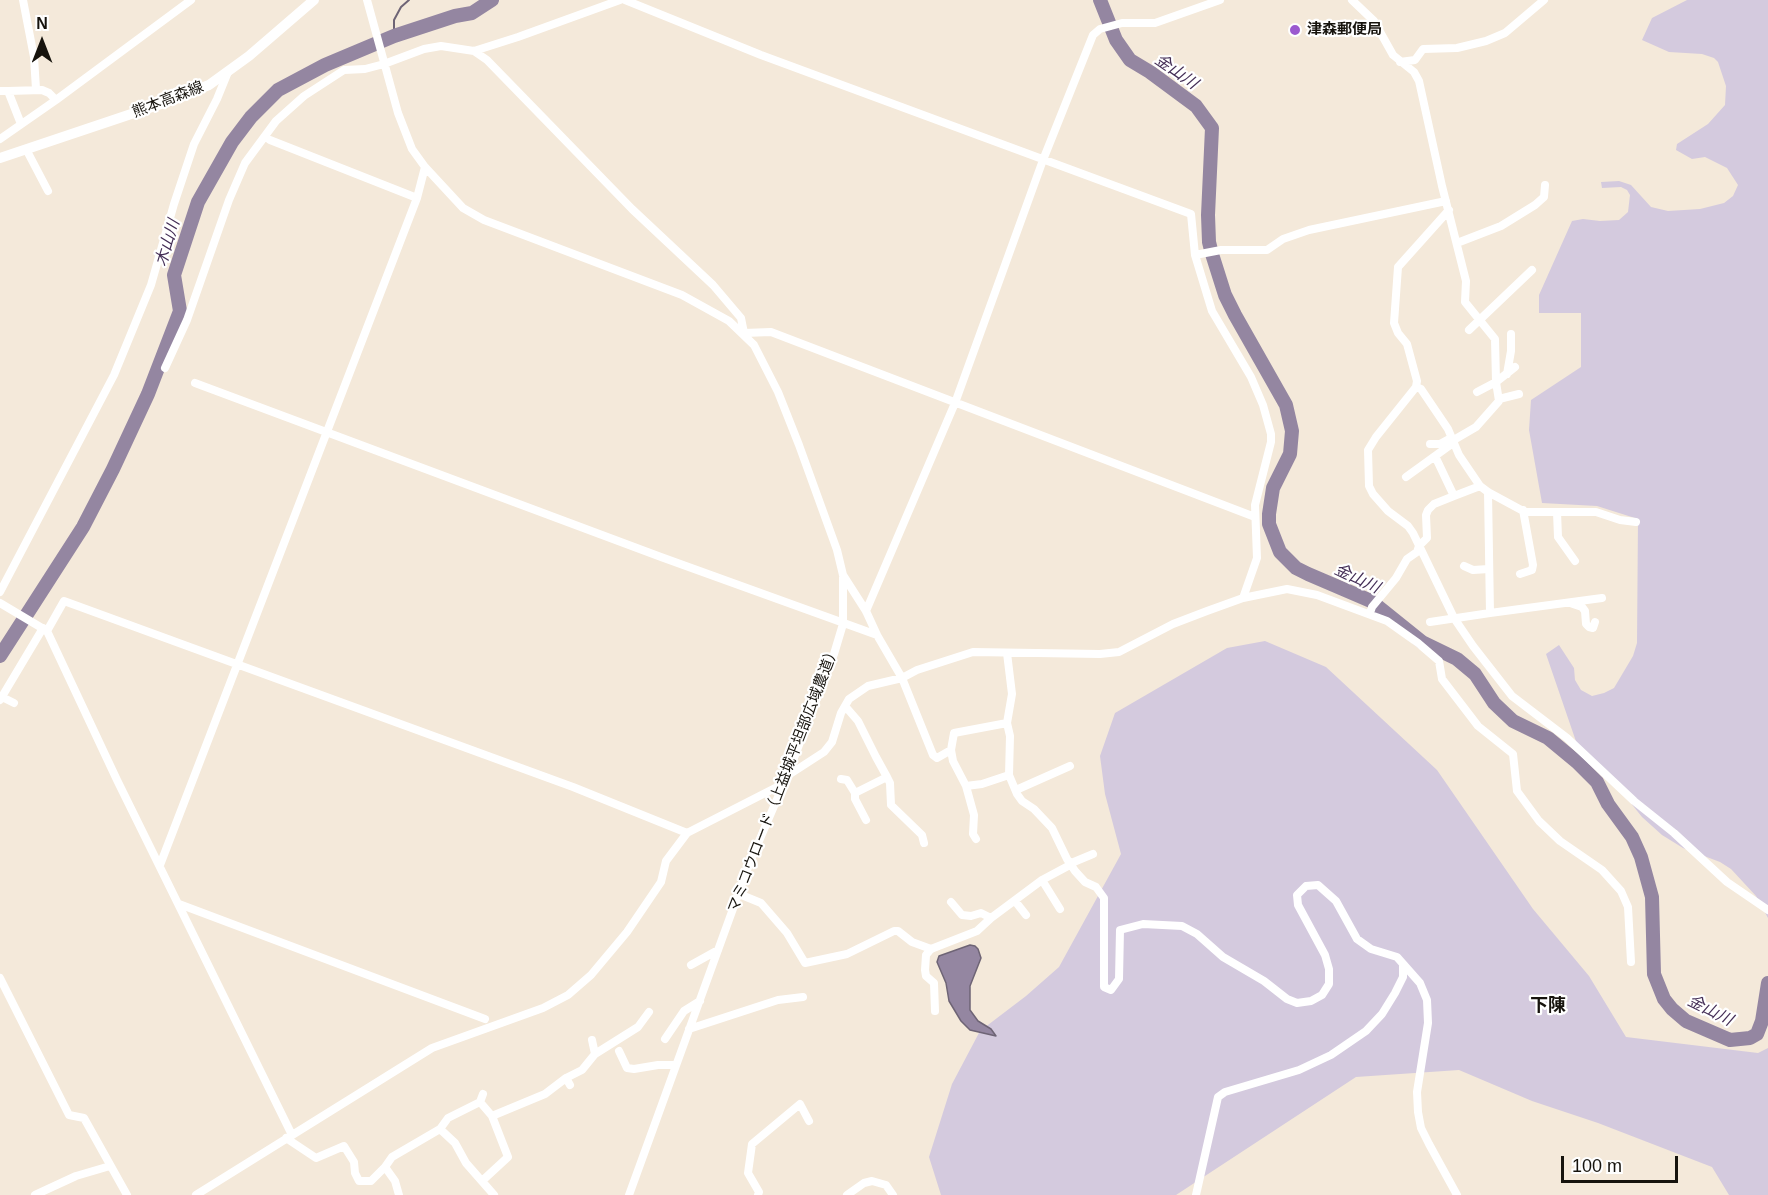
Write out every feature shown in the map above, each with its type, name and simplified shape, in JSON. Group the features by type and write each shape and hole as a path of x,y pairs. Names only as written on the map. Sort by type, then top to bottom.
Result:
{"main road":[{"name":"熊本高森線","path":"0,158 161,104 209,85 249,56 314,0"}],"street":[{"path":"23,0 34,57 36,89"},
{"path":"0,139 191,0"},
{"name":"マミコウロード（上益城平坦部広域農道）","path":"367,0 398,113 412,149 425,167 463,208 484,220 682,295 729,321 754,345 778,392 837,550 843,576 843,624 834,654 739,894 629,1195"},
{"path":"474,51 620,0"},
{"path":"626,0 761,55 1191,214 1212,311 1251,377 1263,405 1271,434 1255,505 1257,558 1244,598"},
{"path":"867,611 955,403 1043,160 1093,35 1100,28 1122,23 1155,23 1220,0"},
{"path":"1352,0 1374,21 1393,55 1414,72 1419,81 1466,281 1465,302 1495,339 1496,382 1499,399"},
{"path":"1400,62 1415,60 1423,49 1457,48 1486,41 1505,33 1544,0"},
{"path":"165,368 187,320 245,164 276,121 297,102 344,70 365,69 383,61 441,46 474,51 487,60 632,209 712,285 741,318 744,333 771,332 1255,517"},
{"path":"0,592 114,375 151,285 194,144 228,72"},
{"path":"21,124 4,91 36,89 49,93 56,100"},
{"path":"270,140 417,198"},
{"path":"26,149 48,191"},
{"path":"160,865 417,198 425,167"},
{"path":"1457,243 1501,225 1535,205 1544,197 1545,185"},
{"path":"1198,254 1221,250 1267,250 1283,239 1309,230 1446,201"},
{"path":"1449,210 1398,267 1394,323 1409,349 1416,373 1416,387 1368,450 1369,486 1388,511 1408,526 1413,533 1454,618 1512,696 1567,738 1727,882 1768,910"},
{"path":"1469,330 1533,270"},
{"path":"1507,374 1511,334"},
{"path":"1477,392 1496,382 1515,367"},
{"path":"195,383 843,624 877,634"},
{"path":"1416,387 1421,389 1448,429 1459,455 1480,486 1488,492 1523,510 1596,512 1620,520 1636,522"},
{"path":"1406,477 1452,441 1476,427 1499,399 1520,394"},
{"path":"1430,444 1452,441"},
{"path":"1435,456 1454,496"},
{"path":"1370,613 1407,559 1417,552 1419,546 1427,538 1426,515 1428,510 1434,504 1480,486"},
{"path":"1488,492 1490,613"},
{"path":"1520,574 1532,570 1533,565 1523,510"},
{"path":"1557,512 1558,537 1575,561"},
{"path":"1464,566 1473,570 1489,569"},
{"path":"843,576 867,611 902,678 933,754 936,758 951,750"},
{"path":"195,1195 432,1048 510,1020 568,995 591,975 627,932 661,882 666,861 687,832 777,787 787,776 829,748 849,699 868,686 902,678 917,670 973,652 1100,654 1119,652 1173,624 1244,598 1287,589 1317,595 1387,621 1439,661 1442,679 1478,726 1513,754 1517,791 1539,821 1560,841 1602,870 1621,891 1628,907 1631,962"},
{"path":"1430,622 1602,598"},
{"path":"14,703 1,698 64,601 687,832"},
{"path":"0,603 45,630 179,904 289,1137 316,1158 345,1142 359,1181 371,1181 392,1157 440,1129 448,1118 481,1098 492,1116 508,1157 482,1181"},
{"path":"1567,603 1582,607 1585,611 1586,624 1589,627 1593,628 1594,622"},
{"path":"1007,653 1012,694 1007,723 1010,736 1009,775 1022,801 1034,809 1052,828 1070,865 1085,882 1096,887 1104,898 1104,987 1111,990 1119,979 1120,930 1143,924 1182,926 1197,934 1223,957 1264,981 1287,999 1298,1003 1311,1001 1322,995 1329,984 1329,969 1325,955 1298,905 1298,895 1306,886 1318,885 1336,901 1357,939 1364,945 1397,957 1420,983 1427,1000 1426,1041 1417,1092 1421,1128 1457,1195"},
{"path":"845,706 858,721 890,783 891,805 922,835 924,843"},
{"path":"976,839 973,834 974,815 966,786 953,761 951,750 954,733 1007,723"},
{"path":"1016,790 1070,766"},
{"path":"966,786 982,784 1009,775"},
{"path":"855,793 887,777"},
{"path":"841,779 847,780 855,793 855,799 866,820"},
{"path":"935,1011 934,983 926,976 925,970 926,955 931,949 977,931 1042,880 1093,854"},
{"path":"1042,880 1059,909"},
{"path":"739,894 761,903 787,933 805,963 848,954 894,931 898,931 912,942 931,949"},
{"path":"1015,901 1026,915"},
{"path":"951,902 962,915 981,913 991,918"},
{"path":"179,904 485,1019"},
{"path":"692,965 718,950"},
{"path":"1196,1195 1218,1097 1225,1092 1299,1070 1331,1055 1366,1030 1382,1014 1403,977 1403,966"},
{"path":"0,978 69,1115 84,1118 127,1195"},
{"path":"689,1029 778,1000 803,997"},
{"path":"665,1039 684,1011 700,1001"},
{"path":"492,1116 545,1094 568,1081 582,1070 595,1054 638,1027 649,1012"},
{"path":"592,1040 595,1054"},
{"path":"619,1051 627,1068 676,1065"},
{"path":"758,1195 759,1192 748,1173 752,1144 800,1104 809,1121"},
{"path":"440,1129 455,1143 466,1163 494,1195"},
{"path":"35,1195 76,1176 110,1166"},
{"path":"385,1167 395,1181 399,1195"},
{"path":"848,1195 864,1182 872,1181 886,1185 893,1195"}],"shaded area":[{"path":"1687,0 1768,0 1768,918 1756,896 1731,869 1720,862 1683,848 1662,835 1642,817 1626,797 1581,756 1546,654 1559,645 1574,668 1575,680 1581,690 1592,696 1614,688 1633,656 1637,643 1638,519 1597,506 1542,503 1529,430 1531,400 1581,367 1581,313 1539,313 1539,295 1572,221 1619,220 1628,212 1630,195 1627,190 1621,187 1602,188 1601,182 1619,181 1631,185 1651,207 1668,211 1700,209 1724,203 1733,196 1738,185 1727,168 1705,157 1692,159 1676,150 1677,144 1708,124 1725,105 1726,86 1718,62 1702,54 1669,52 1642,40 1652,18"},
{"path":"1265,641 1326,667 1437,770 1533,909 1589,976 1626,1037 1758,1053 1768,1048 1768,1195 1729,1195 1712,1167 1598,1123 1532,1101 1459,1070 1356,1077 1176,1195 941,1195 929,1157 952,1084 980,1031 1059,967 1121,854 1105,794 1100,756 1115,713 1227,648"},
{"path":"970,945 978,949 981,958 970,986 970,1010 978,1021 991,1029 996,1036 970,1030 961,1021 949,1001 946,983 937,962 939,956"}],"waterway":[{"path":"394,36 394,20 401,7 409,0"},
{"name":"木山川","path":"0,656 83,527 148,394 180,311 174,275 198,202 232,142 251,117 278,90 325,65 394,36 455,16 472,13 492,0"},
{"name":"金山川","path":"1100,0 1116,40 1130,60 1196,106 1212,128 1208,215 1212,254 1225,295 1286,405 1292,431 1290,454 1273,488 1269,514 1269,524 1280,552 1296,568 1371,601 1422,642 1457,659 1475,674 1494,703 1513,721 1548,738 1597,782 1608,804 1632,837 1641,857 1652,897 1654,974 1664,999 1672,1009 1686,1021 1730,1040 1750,1038 1757,1034 1762,1021 1768,983"}],"place":[{"name":"津森郵便局","path":"1295,30"}],"district":[{"name":"下陳","path":"1548,1006"}]}
